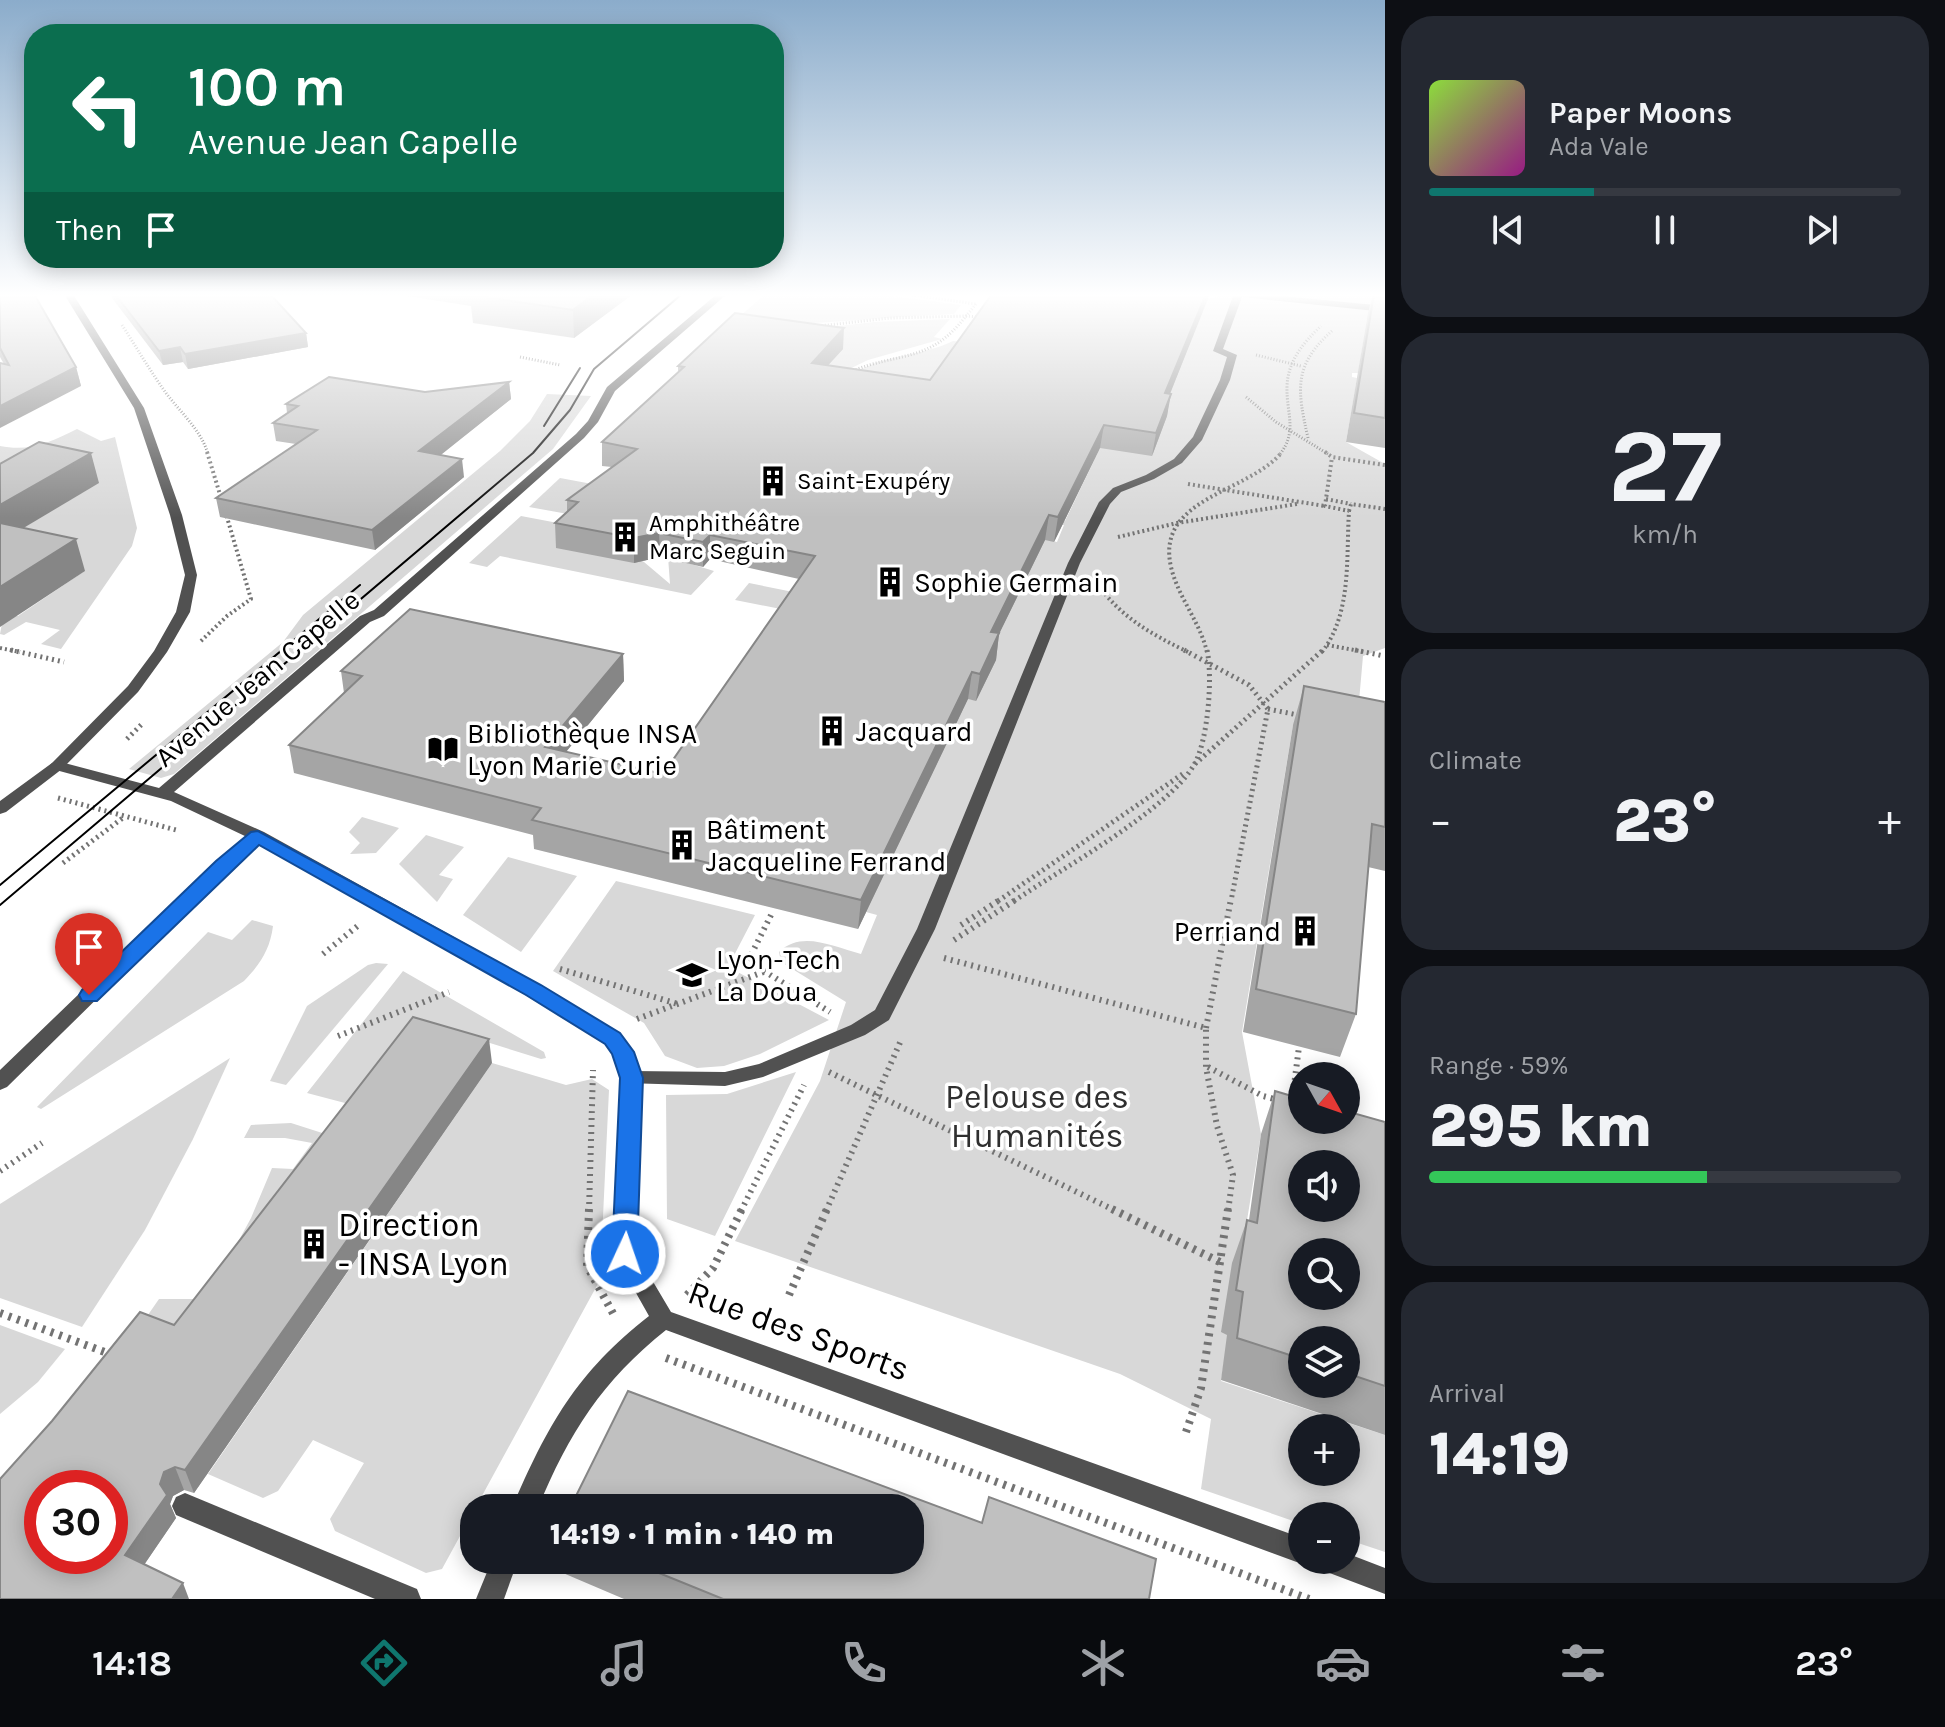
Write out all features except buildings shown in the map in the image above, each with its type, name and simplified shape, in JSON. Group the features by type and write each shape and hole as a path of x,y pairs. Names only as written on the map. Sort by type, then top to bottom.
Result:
{"street":[{"path":"0,809 57,766 133,689 160,652 183,612 191,575 161,469 139,408 114,369"},
{"name":"Avenue Jean Capelle","path":"258,836 226,819 162,794 365,619 379,613 580,436 593,422 611,389 635,369"},
{"path":"632,1078 725,1079 763,1070 858,1030 882,1015 926,929 1074,563 1105,502 1117,490 1150,477 1178,461 1198,438 1228,369"},
{"path":"57,766 162,794"},
{"path":"0,1082 258,836"},
{"name":"Rue des Sports","path":"258,836 613,1038 623,1052 632,1078 625,1254 663,1319 1288,1546"},
{"path":"530,1494 589,1387 630,1344 663,1319"},
{"path":"185,1506 407,1599"},
{"path":"1360,1572 1385,1581"},
{"path":"490,1599 500,1574"}],"path":[{"path":"843,378 858,369"},
{"path":"1206,1028 938,957 941,948 1162,802 1195,764 1210,698 1211,664 1201,632 1173,579 1169,548 1177,523 1201,504 1266,470 1289,442 1292,430 1287,369"},
{"path":"1300,369 1298,381 1308,439"},
{"path":"1225,380 1276,422 1308,439 1332,457 1385,465"},
{"path":"1326,503 1332,457"},
{"path":"1150,477 1302,503"},
{"path":"1084,544 1177,523 1302,503 1351,504 1385,509"},
{"path":"1326,503 1349,511"},
{"path":"926,929 947,934 1141,805 1238,731 1307,671 1327,645 1340,618 1351,504"},
{"path":"1074,563 1094,567 1094,579 1102,593 1121,613 1252,686 1266,706 1314,718"},
{"path":"1327,645 1384,656"},
{"path":"0,648 64,662"},
{"path":"1186,1432 1201,1388 1233,1175 1217,1126 1206,1067 1206,1028 1266,706"},
{"path":"60,798 216,841 237,854"},
{"path":"63,863 124,816"},
{"path":"323,954 383,906"},
{"path":"771,915 748,961 858,1030"},
{"path":"347,916 373,930"},
{"path":"544,964 678,1004"},
{"path":"633,1021 766,971"},
{"path":"338,1036 449,992"},
{"path":"789,1295 907,1026"},
{"path":"1297,1062 1299,1047"},
{"path":"795,1055 1220,1262"},
{"path":"588,1058 595,1074 587,1266 630,1344 1309,1599"},
{"path":"713,1268 814,1064"},
{"path":"1206,1067 1263,1096 1288,1103"},
{"path":"0,1171 42,1143"},
{"path":"0,1313 119,1357"}],"green space":[{"path":"829,369 850,369 841,373"},
{"path":"862,369 1019,369 1065,392 852,375"},
{"name":"Pelouse des Humanités","path":"1178,369 1359,369 1358,373 1352,373 1352,377 1357,378 1346,442 1385,464 1385,648 1363,656 1357,724 1293,725 1242,1032 1261,1134 1221,1381 1321,1414 1288,1414 1288,1486 1360,1486 1360,1427 1385,1435 1385,1552 1360,1544 1360,1502 1288,1502 1288,1519 1201,1489 1211,1419 1120,1374 735,1241 820,1081 846,1002 781,962 779,952 788,945 808,941 861,954 877,915 866,912 968,699 976,700 987,658 1037,538 1057,542 1064,525 997,513 999,510 1065,521 1100,448 1161,416"},
{"path":"547,394 591,396 553,449 174,774 161,778 129,769 283,642 303,615 500,451 530,421"},
{"path":"77,429 101,441 115,437 137,528 132,546 61,649 41,644 60,630 26,622 4,635 0,634 4,613 18,616 83,572 13,534 0,468 0,446 31,447"},
{"path":"560,478 646,494 579,516 529,507"},
{"path":"521,516 579,527 644,562 670,584 668,557 714,571 691,595 500,556 487,567 469,563"},
{"path":"749,583 818,597 806,614 735,600"},
{"path":"362,817 399,828 376,853 350,854 360,843 349,832"},
{"path":"426,835 464,847 439,875 453,879 437,902 399,864"},
{"path":"508,857 577,876 521,952 463,915"},
{"path":"616,881 755,915 728,967 829,1020 760,1054 724,1066 697,1068 665,1056 644,1023 553,971"},
{"path":"252,920 273,926 263,956 244,981 41,1109 37,1107 208,932 232,940"},
{"path":"388,964 286,1085 270,1081 307,1006 368,965"},
{"path":"403,971 544,1052 546,1058 432,1025 364,1108 307,1093"},
{"path":"230,1058 193,1139 145,1230 82,1327 0,1298 0,1204"},
{"path":"492,1063 566,1085 592,1079 609,1090 600,1280 483,1494 460,1494 460,1536 442,1569 426,1573 335,1531 330,1519 364,1463 313,1440 278,1491 263,1498 208,1474"},
{"path":"796,1072 715,1236 667,1219 666,1095 727,1094"},
{"path":"291,1123 341,1139 182,1349 134,1335 159,1299 207,1299 251,1218 272,1168 293,1169 312,1143 285,1138 244,1138 251,1125"},
{"path":"0,1325 65,1349 38,1382 0,1414"}],"tram line":[{"path":"544,426 580,369"},
{"path":"0,905 533,453 570,410 594,369"},
{"path":"0,885 360,585"}],"place":[{"name":"Saint-Exupéry","path":"773,481"},
{"name":"Amphithéâtre Marc Seguin","path":"625,537"},
{"name":"Sophie Germain","path":"890,582"},
{"name":"Jacquard","path":"832,731"},
{"name":"Bibliothèque INSA Lyon Marie Curie","path":"443,749"},
{"name":"Bâtiment Jacqueline Ferrand","path":"682,845"},
{"name":"Perriand","path":"1305,931"},
{"name":"Lyon-Tech La Doua","path":"692,975"},
{"name":"Direction - INSA Lyon","path":"314,1244"}],"route":[{"path":"89,995 223,865 258,836 613,1038 623,1052 632,1078 625,1254"}]}
